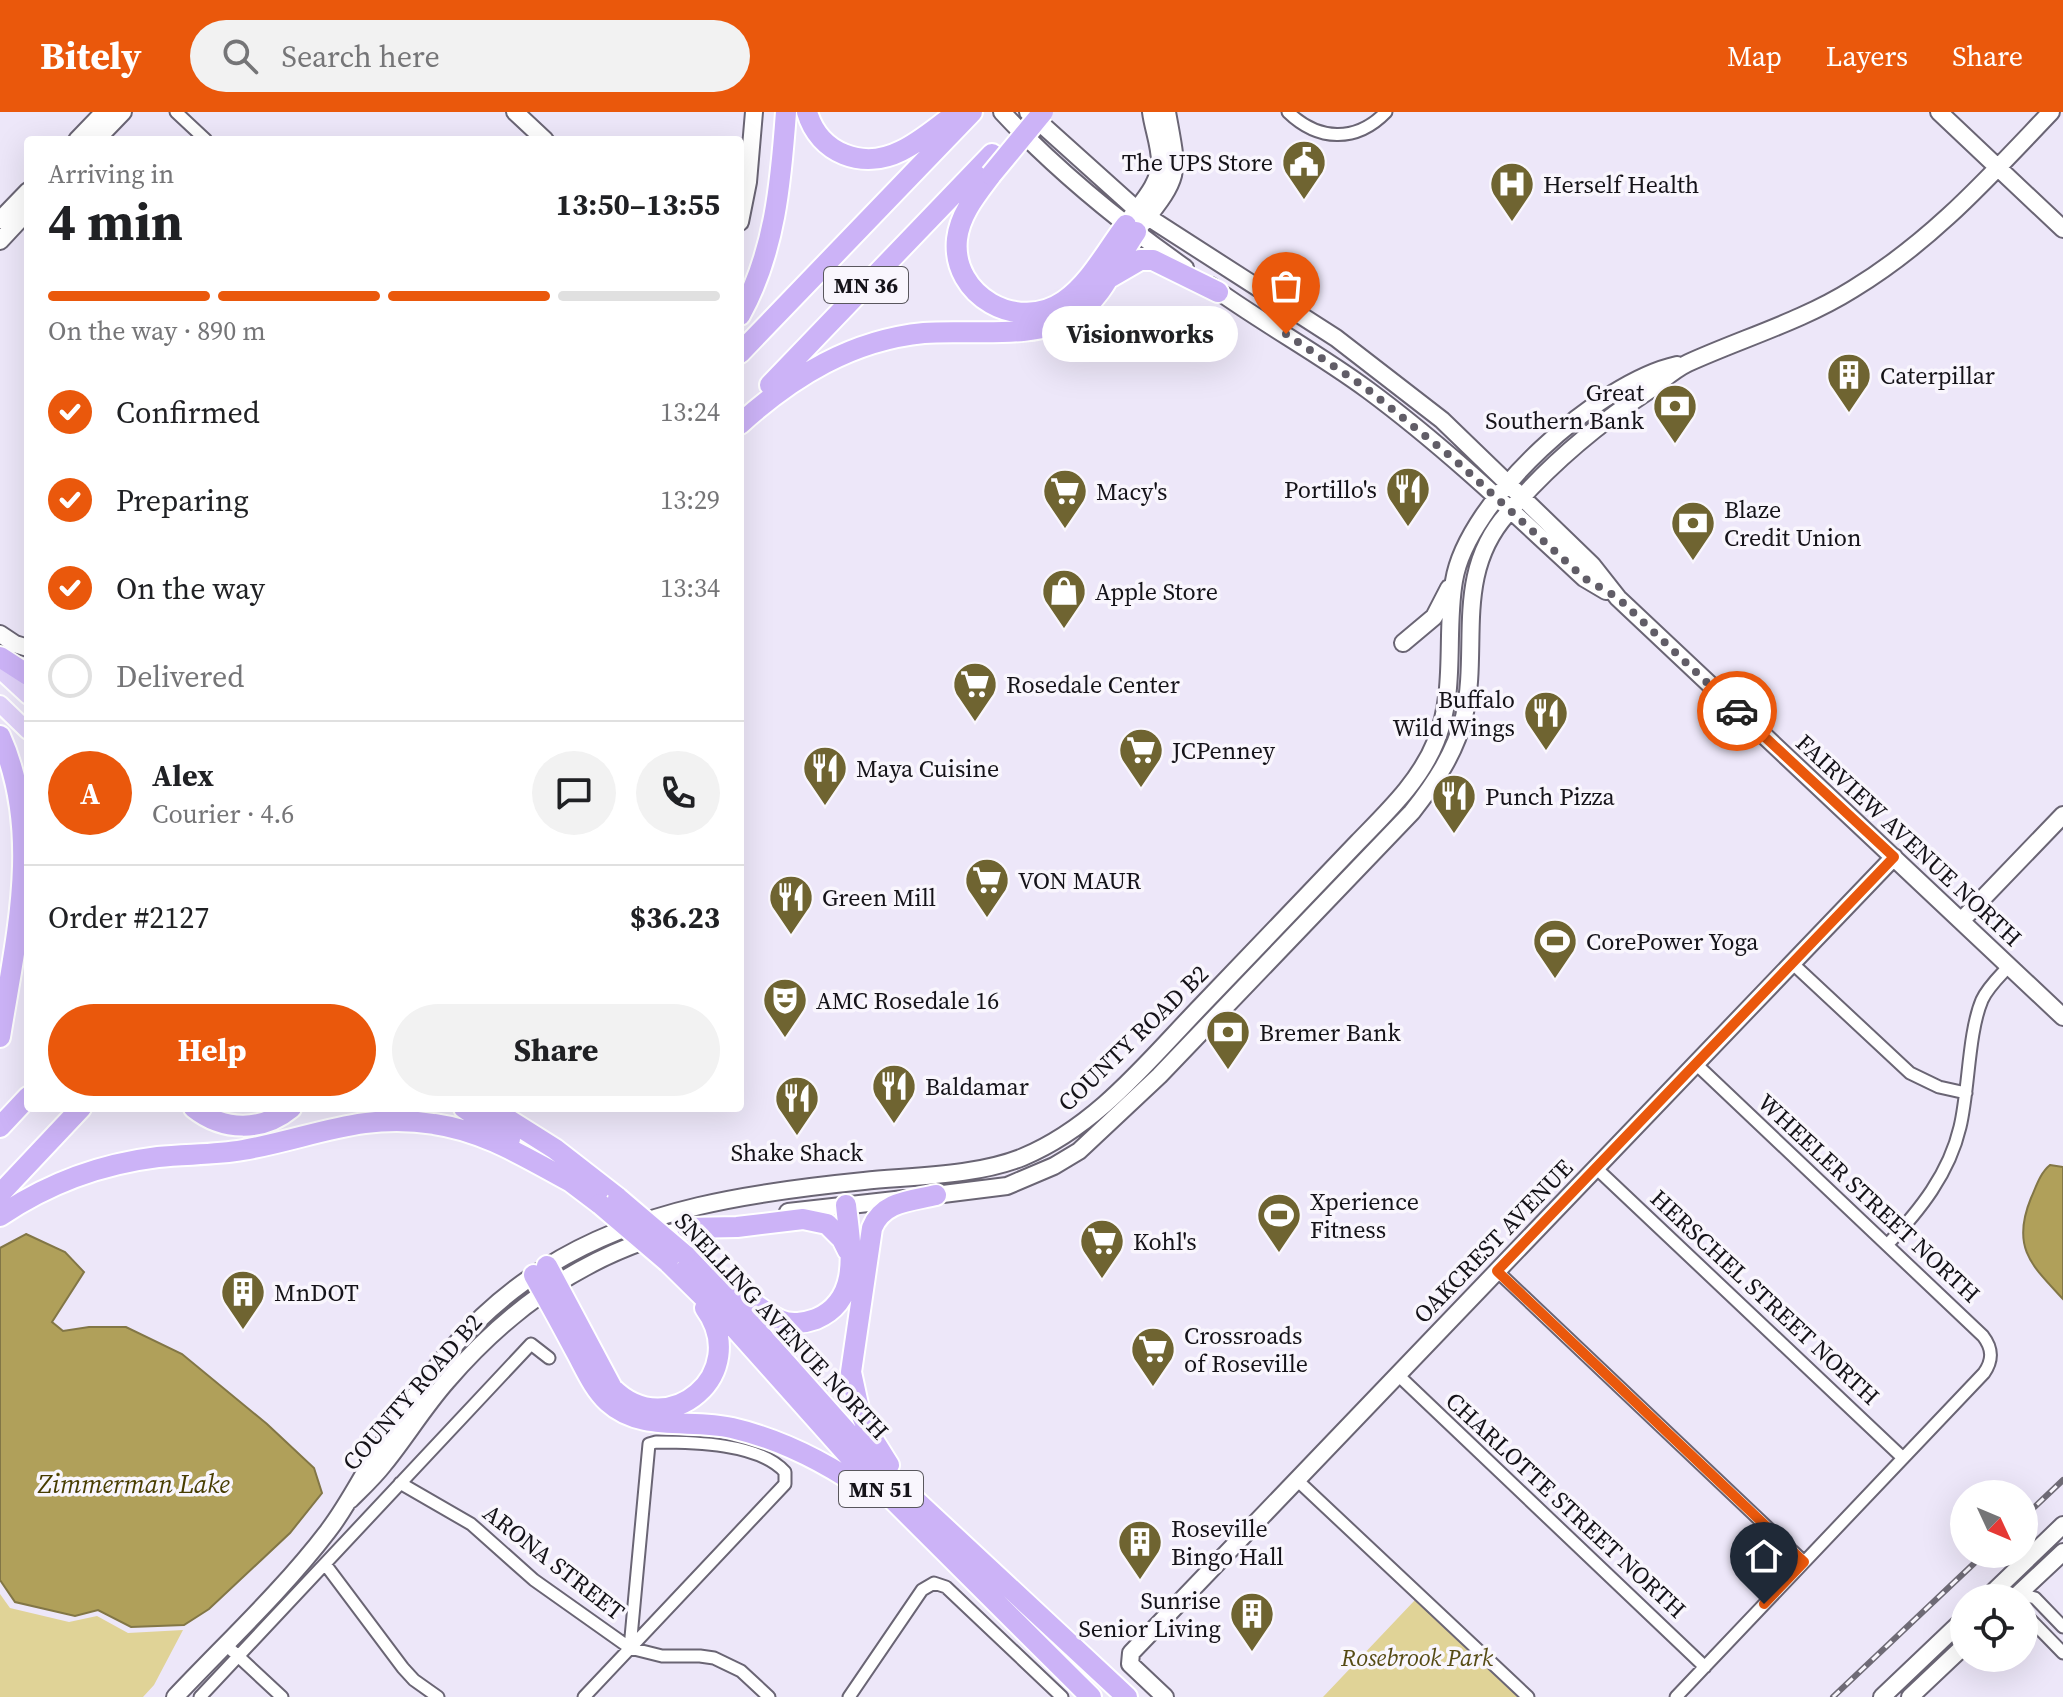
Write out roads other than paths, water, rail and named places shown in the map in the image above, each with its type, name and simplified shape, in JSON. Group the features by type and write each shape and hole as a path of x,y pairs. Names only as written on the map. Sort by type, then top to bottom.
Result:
{"highway":[{"path":"744,306 757,278 774,222 786,112"},
{"path":"807,112 818,137 829,146 840,154 865,159 890,156 954,120"},
{"name":"MN 36","path":"744,349 954,120 972,112"},
{"name":"MN 36","path":"744,413 992,164 1030,112"},
{"path":"1043,112 992,164 966,210 957,239 957,253 963,273 978,295 1004,310 1030,313 1054,307 1065,300 1137,221"},
{"path":"744,421 795,379 846,352 874,343 925,333 1031,330 1048,327 1074,316 1085,308 1109,278 1137,221"},
{"path":"1109,278 1140,260 1153,260 1218,292"},
{"path":"0,657 24,672"},
{"path":"0,736 21,803 24,840"},
{"path":"0,1037 24,859"},
{"path":"0,1127 24,1101"},
{"path":"0,1194 77,1112"},
{"path":"200,1112 213,1120 250,1126 276,1119 286,1112"},
{"name":"SNELLING AVENUE NORTH","path":"470,1112 573,1183 609,1201"},
{"name":"SNELLING AVENUE NORTH","path":"496,1112 555,1149 609,1201 752,1325 870,1458 1127,1697"},
{"path":"521,1112 555,1149"},
{"path":"0,1216 53,1186 111,1165 159,1157 242,1150 373,1120 426,1122 479,1136 573,1183"},
{"path":"906,1493 869,1433 854,1391 851,1372 854,1342 864,1297 872,1228 877,1217 892,1205 936,1195"},
{"path":"853,1204 864,1249 864,1297"},
{"path":"681,1262 714,1273 780,1320 797,1323 818,1318 837,1306 848,1283 852,1260 853,1204"},
{"path":"687,1228 737,1227 803,1219 819,1221 834,1229 852,1260"},
{"path":"545,1279 612,1388 635,1404 658,1409 682,1404 701,1391 712,1375 719,1351 713,1318 681,1262"},
{"name":"SNELLING AVENUE NORTH","path":"681,1262 733,1326 849,1456 945,1555 1091,1697"},
{"path":"545,1279 593,1383 622,1412 647,1421 706,1422 782,1443 852,1480 945,1555"}],"main road":[{"path":"0,670 24,692"},
{"path":"0,704 24,727"}],"street":[{"path":"81,136 104,112"},
{"path":"100,136 123,112"},
{"path":"176,112 202,136"},
{"path":"515,112 541,136"},
{"path":"744,202 754,112"},
{"name":"FAIRVIEW AVENUE NORTH","path":"1002,112 1044,156 1137,221 1359,354 1453,430 1508,484 1516,504"},
{"name":"FAIRVIEW AVENUE NORTH","path":"1030,112 1137,221 1218,292 1299,341 1366,388 1496,497 1516,504 1592,565 1618,598 2063,1017"},
{"path":"1137,221 1159,170 1151,112"},
{"path":"1137,221 1169,189 1175,173 1167,112"},
{"path":"1288,112 1305,127 1339,136 1362,130 1386,112"},
{"path":"1939,112 2063,229"},
{"name":"COUNTY ROAD B2","path":"545,1279 687,1228 1007,1186 1054,1166 1079,1151 1159,1076 1412,812 1442,772 1465,710 1469,617 1474,581 1488,540 1516,504 1583,437 1684,365 1791,321 1853,290 1911,251 2051,112"},
{"path":"2,229 24,197"},
{"path":"2,229 24,214"},
{"name":"COUNTY ROAD B2","path":"175,1697 325,1536 350,1500 383,1466 472,1353 545,1279 607,1236 682,1211 741,1196 978,1168 1018,1159 1054,1143 1081,1126 1146,1063 1422,772 1438,737 1448,696 1454,580 1469,540 1496,497 1565,428 1599,401 1645,376 1673,365 1684,365"},
{"path":"1403,643 1434,617 1454,580"},
{"path":"0,634 24,647"},
{"path":"1961,921 2063,815"},
{"name":"OAKCREST AVENUE","path":"1165,1697 1132,1666 1129,1660 1137,1647 1894,857"},
{"path":"1792,963 1910,1073 1939,1087 1966,1093"},
{"path":"1887,1245 1921,1206 1945,1168 1960,1128 1982,1001 1988,989 2009,966"},
{"path":"1146,1063 1159,1076"},
{"name":"WHEELER STREET NORTH","path":"1696,1064 1985,1338 1991,1360 1984,1373 1903,1458"},
{"name":"HERSCHEL STREET NORTH","path":"1596,1168 1903,1458"},
{"path":"850,1182 853,1204"},
{"path":"1497,1271 1804,1562"},
{"path":"200,1697 531,1344 549,1358"},
{"name":"CHARLOTTE STREET NORTH","path":"1398,1375 1705,1667"},
{"path":"584,1697 785,1484 785,1472 777,1463 726,1445 688,1442 649,1444 630,1648"},
{"path":"1676,1697 1903,1458"},
{"path":"1297,1480 1528,1697"},
{"name":"ARONA STREET","path":"400,1483 471,1524 534,1580 630,1648 662,1656 714,1658 741,1671 769,1697"},
{"path":"2002,1584 2063,1525"},
{"path":"2030,1584 2063,1552"},
{"path":"325,1564 403,1668 438,1697"},
{"path":"2006,1580 2009,1584"},
{"path":"849,1697 922,1590 934,1583 946,1587 1062,1697"},
{"path":"2038,1601 2063,1627"},
{"path":"2038,1627 2063,1653"},
{"path":"1882,1697 1950,1632"},
{"path":"225,1644 282,1697"},
{"path":"1910,1697 1950,1659"}],"water":[{"path":"2050,1165 2063,1167 2063,1299 2034,1265 2024,1243 2025,1215 2041,1176"},
{"name":"Zimmerman Lake","path":"26,1234 65,1252 84,1272 52,1322 63,1331 126,1327 182,1354 267,1424 314,1468 322,1493 290,1533 209,1609 184,1625 131,1627 98,1610 75,1616 15,1602 0,1580 0,1248"}],"railway":[{"path":"2038,1504 2063,1480"},
{"path":"1833,1697 1969,1568"}],"place":[{"name":"The UPS Store","path":"1304,201"},
{"name":"Herself Health","path":"1512,223"},
{"name":"Visionworks","path":"1286,334"},
{"name":"Caterpillar","path":"1849,414"},
{"name":"Great Southern Bank","path":"1675,445"},
{"name":"Portillo's","path":"1408,528"},
{"name":"Macy's","path":"1065,530"},
{"name":"Blaze Credit Union","path":"1693,562"},
{"name":"Apple Store","path":"1064,630"},
{"name":"Rosedale Center","path":"975,723"},
{"name":"Buffalo Wild Wings","path":"1546,752"},
{"name":"JCPenney","path":"1141,789"},
{"name":"Maya Cuisine","path":"825,807"},
{"name":"Punch Pizza","path":"1454,835"},
{"name":"VON MAUR","path":"987,919"},
{"name":"Green Mill","path":"791,936"},
{"name":"CorePower Yoga","path":"1555,980"},
{"name":"AMC Rosedale 16","path":"785,1039"},
{"name":"Bremer Bank","path":"1228,1071"},
{"name":"Baldamar","path":"894,1125"},
{"name":"Shake Shack","path":"797,1137"},
{"name":"Xperience Fitness","path":"1279,1254"},
{"name":"Kohl's","path":"1102,1280"},
{"name":"MnDOT","path":"243,1331"},
{"name":"Crossroads of Roseville","path":"1153,1388"},
{"name":"Roseville Bingo Hall","path":"1140,1581"},
{"name":"Sunrise Senior Living","path":"1252,1653"}],"park label":[{"name":"Rosebrook Park","path":"1417,1657"}]}
